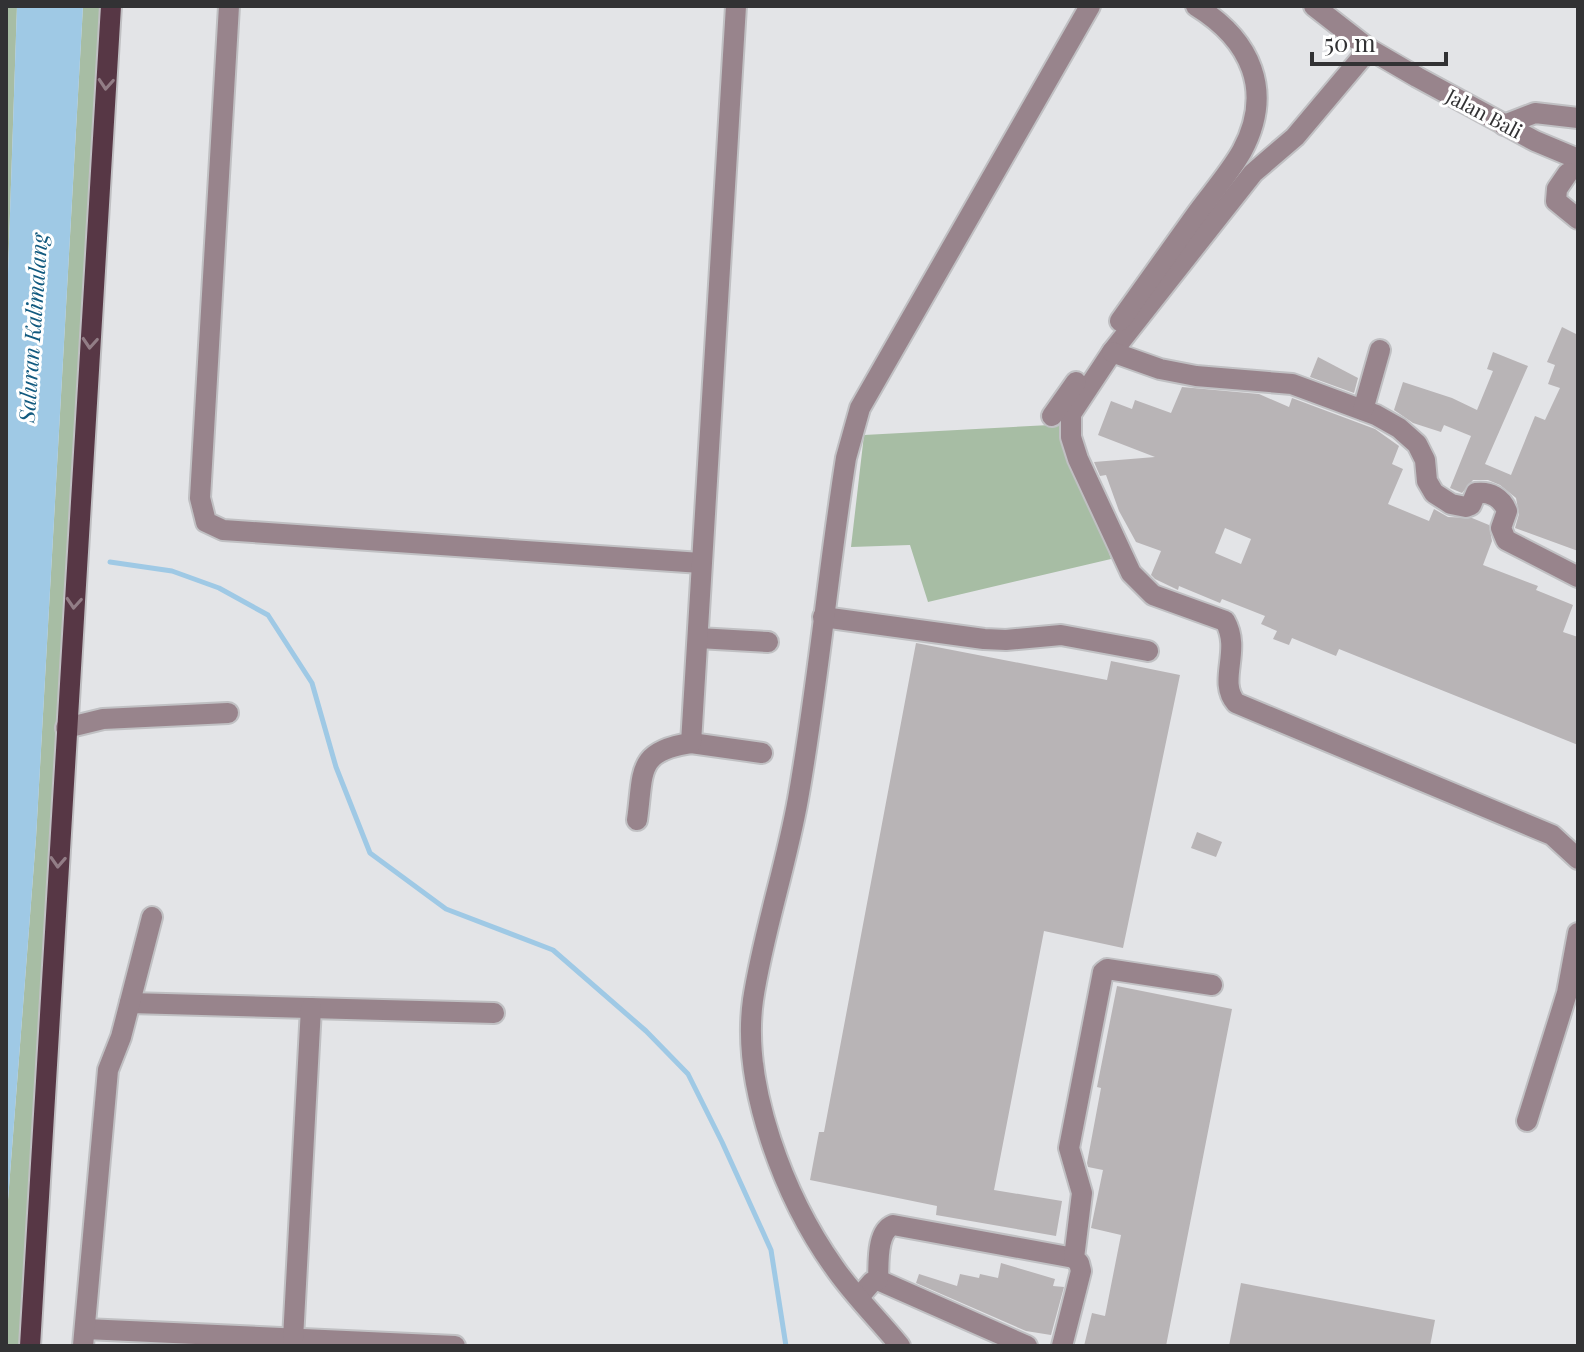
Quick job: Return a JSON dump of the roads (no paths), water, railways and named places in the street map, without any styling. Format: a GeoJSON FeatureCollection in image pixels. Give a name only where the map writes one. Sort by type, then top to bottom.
{"type":"FeatureCollection","features":[{"type":"Feature","properties":{"kind":"main road"},"geometry":{"type":"LineString","coordinates":[[30,1346],[111,6]]}},
{"type":"Feature","properties":{"kind":"street"},"geometry":{"type":"LineString","coordinates":[[229,6],[200,498],[206,522],[223,530],[701,563]]}},
{"type":"Feature","properties":{"kind":"street"},"geometry":{"type":"LineString","coordinates":[[691,743],[736,6]]}},
{"type":"Feature","properties":{"kind":"street"},"geometry":{"type":"LineString","coordinates":[[900,1346],[834,1267],[777,1159],[757,1094],[751,1048],[753,1001],[798,800],[846,458],[860,408],[1090,6]]}},
{"type":"Feature","properties":{"kind":"street"},"geometry":{"type":"LineString","coordinates":[[1052,416],[1241,152],[1255,118],[1256,79],[1241,47],[1221,22],[1196,6]]}},
{"type":"Feature","properties":{"kind":"street","name":"Jalan Bali"},"geometry":{"type":"LineString","coordinates":[[1314,6],[1369,49],[1535,141],[1575,171]]}},
{"type":"Feature","properties":{"kind":"street"},"geometry":{"type":"LineString","coordinates":[[1369,49],[1295,137],[1253,173],[1112,352],[1071,414],[1071,437],[1120,555],[1142,586],[1166,602],[1225,621],[1232,633],[1233,646],[1227,685],[1236,703],[1552,835],[1578,859]]}},
{"type":"Feature","properties":{"kind":"street"},"geometry":{"type":"LineString","coordinates":[[1504,125],[1535,113],[1578,118]]}},
{"type":"Feature","properties":{"kind":"street"},"geometry":{"type":"LineString","coordinates":[[1575,171],[1557,189],[1556,201],[1578,219]]}},
{"type":"Feature","properties":{"kind":"street"},"geometry":{"type":"LineString","coordinates":[[1363,410],[1380,350]]}},
{"type":"Feature","properties":{"kind":"street"},"geometry":{"type":"LineString","coordinates":[[1112,352],[1160,369],[1196,376],[1292,384],[1363,410],[1399,428],[1417,444],[1425,460],[1427,481],[1434,493],[1446,502],[1466,507],[1471,505],[1476,493],[1490,493],[1502,502],[1507,511],[1501,528],[1506,540],[1578,577]]}},
{"type":"Feature","properties":{"kind":"street"},"geometry":{"type":"LineString","coordinates":[[823,617],[984,639],[1061,635],[1148,651]]}},
{"type":"Feature","properties":{"kind":"street"},"geometry":{"type":"LineString","coordinates":[[698,638],[768,642]]}},
{"type":"Feature","properties":{"kind":"street"},"geometry":{"type":"LineString","coordinates":[[66,728],[103,719],[228,713]]}},
{"type":"Feature","properties":{"kind":"street"},"geometry":{"type":"LineString","coordinates":[[637,820],[644,770],[657,751],[691,743],[762,753]]}},
{"type":"Feature","properties":{"kind":"street"},"geometry":{"type":"LineString","coordinates":[[152,917],[121,1037],[108,1070],[84,1338],[293,1339],[455,1346]]}},
{"type":"Feature","properties":{"kind":"street"},"geometry":{"type":"LineString","coordinates":[[1527,1121],[1567,993],[1578,933]]}},
{"type":"Feature","properties":{"kind":"street"},"geometry":{"type":"LineString","coordinates":[[1074,1258],[1082,1193],[1069,1148],[1104,969],[1212,985]]}},
{"type":"Feature","properties":{"kind":"street"},"geometry":{"type":"LineString","coordinates":[[130,1003],[494,1013]]}},
{"type":"Feature","properties":{"kind":"street"},"geometry":{"type":"LineString","coordinates":[[293,1339],[311,1008]]}},
{"type":"Feature","properties":{"kind":"street"},"geometry":{"type":"LineString","coordinates":[[878,1280],[882,1236],[893,1225],[1074,1258],[1081,1271],[1062,1346]]}},
{"type":"Feature","properties":{"kind":"street"},"geometry":{"type":"LineString","coordinates":[[859,1297],[872,1282],[878,1280],[1027,1346]]}},
{"type":"Feature","properties":{"kind":"water","name":"Saluran Kalimalang"},"geometry":{"type":"Polygon","coordinates":[[[17,6],[83,6],[36,838],[6,1226],[6,333],[17,6]]]}},
{"type":"Feature","properties":{"kind":"waterway"},"geometry":{"type":"LineString","coordinates":[[110,562],[172,571],[219,588],[268,615],[312,683],[336,767],[370,853],[446,909],[553,950],[646,1031],[688,1074],[771,1250],[786,1346]]}}]}
